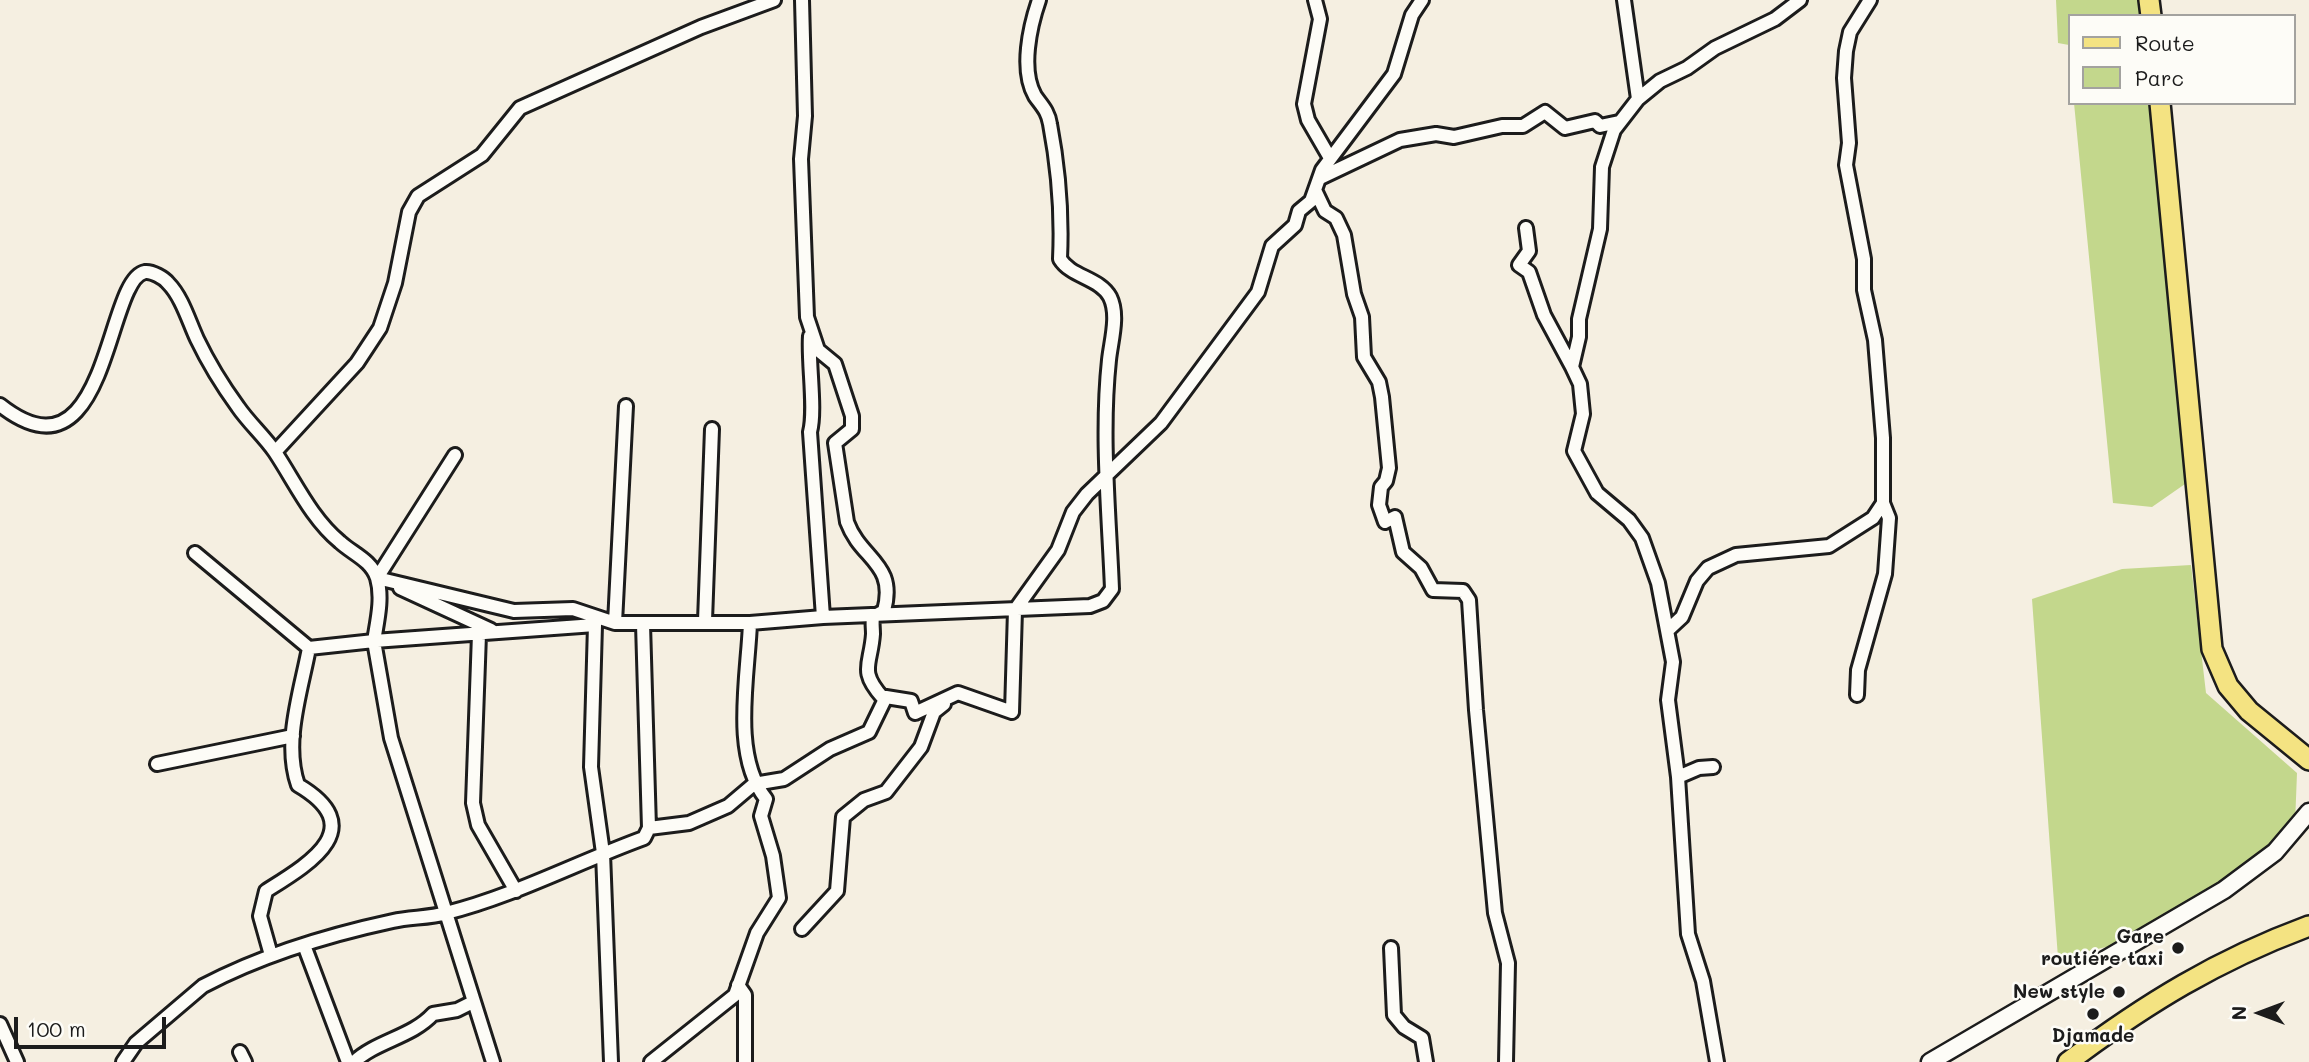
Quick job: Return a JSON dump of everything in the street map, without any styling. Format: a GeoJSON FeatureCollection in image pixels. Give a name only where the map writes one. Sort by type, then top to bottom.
{"type":"FeatureCollection","features":[{"type":"Feature","properties":{"kind":"main road"},"geometry":{"type":"LineString","coordinates":[[2160,105],[2212,649],[2228,685],[2249,711],[2309,760]]}},
{"type":"Feature","properties":{"kind":"main road"},"geometry":{"type":"LineString","coordinates":[[2068,1062],[2129,1016],[2186,981],[2249,948],[2309,926]]}},
{"type":"Feature","properties":{"kind":"street"},"geometry":{"type":"LineString","coordinates":[[275,452],[357,363],[380,328],[395,283],[409,212],[418,196],[482,155],[520,108],[701,27],[774,0]]}},
{"type":"Feature","properties":{"kind":"street"},"geometry":{"type":"LineString","coordinates":[[802,0],[805,116],[801,159],[807,317],[810,333],[808,383],[823,617]]}},
{"type":"Feature","properties":{"kind":"street"},"geometry":{"type":"LineString","coordinates":[[377,578],[514,611],[573,609],[615,623],[643,624],[705,621],[750,623],[823,617],[1015,610],[1090,606],[1103,601],[1112,589],[1107,476],[1107,380],[1114,316],[1110,297],[1103,288],[1070,270],[1060,259],[1054,145],[1044,105],[1035,95],[1028,62],[1028,47],[1039,0]]}},
{"type":"Feature","properties":{"kind":"street"},"geometry":{"type":"LineString","coordinates":[[1315,0],[1320,19],[1304,104],[1308,120],[1330,158]]}},
{"type":"Feature","properties":{"kind":"street"},"geometry":{"type":"LineString","coordinates":[[802,929],[837,891],[843,817],[864,800],[886,792],[921,747],[934,712],[958,693],[1012,712],[1015,610],[1058,550],[1073,512],[1161,423],[1258,292],[1272,246],[1295,225],[1299,211],[1311,201],[1330,158],[1394,74],[1412,15],[1422,0]]}},
{"type":"Feature","properties":{"kind":"street"},"geometry":{"type":"LineString","coordinates":[[1624,0],[1638,99]]}},
{"type":"Feature","properties":{"kind":"street"},"geometry":{"type":"LineString","coordinates":[[1572,367],[1579,337],[1579,319],[1600,229],[1602,167],[1608,143],[1619,122],[1638,99],[1660,81],[1687,68],[1715,48],[1727,45],[1775,19],[1800,0]]}},
{"type":"Feature","properties":{"kind":"street"},"geometry":{"type":"LineString","coordinates":[[1857,695],[1858,670],[1885,574],[1889,518],[1883,503],[1883,438],[1875,340],[1864,290],[1864,259],[1846,165],[1849,143],[1844,78],[1846,51],[1850,32],[1870,0]]}},
{"type":"Feature","properties":{"kind":"street"},"geometry":{"type":"LineString","coordinates":[[1317,184],[1400,140],[1436,134],[1454,136],[1491,127],[1523,126],[1545,112],[1565,128],[1595,121],[1600,126],[1619,122]]}},
{"type":"Feature","properties":{"kind":"street"},"geometry":{"type":"LineString","coordinates":[[1317,184],[1325,211],[1336,218],[1345,235],[1354,294],[1362,317],[1364,357],[1378,382],[1382,397],[1388,468],[1380,501],[1383,518],[1385,522],[1395,517],[1403,552],[1421,568],[1433,590],[1463,591],[1469,600],[1495,913],[1508,963],[1506,1062]]}},
{"type":"Feature","properties":{"kind":"street"},"geometry":{"type":"LineString","coordinates":[[1526,229],[1529,251],[1519,265],[1529,272],[1544,315],[1580,384],[1583,414],[1574,451],[1597,492],[1629,520],[1642,538],[1652,560],[1673,662],[1668,700],[1678,778],[1688,934],[1703,981],[1717,1062]]}},
{"type":"Feature","properties":{"kind":"street"},"geometry":{"type":"LineString","coordinates":[[0,405],[16,417],[39,425],[52,425],[70,415],[100,372],[128,287],[140,274],[152,272],[168,282],[214,373],[275,452],[293,485],[338,541],[369,563],[377,578],[379,604],[373,641],[391,738],[473,1002],[488,1060]]}},
{"type":"Feature","properties":{"kind":"street"},"geometry":{"type":"LineString","coordinates":[[810,333],[818,350],[835,363],[852,416],[852,429],[835,443],[837,464],[851,534],[885,573],[888,582],[884,611],[873,617]]}},
{"type":"Feature","properties":{"kind":"street"},"geometry":{"type":"LineString","coordinates":[[615,623],[626,406]]}},
{"type":"Feature","properties":{"kind":"street"},"geometry":{"type":"LineString","coordinates":[[705,621],[712,429]]}},
{"type":"Feature","properties":{"kind":"street"},"geometry":{"type":"LineString","coordinates":[[377,578],[455,455]]}},
{"type":"Feature","properties":{"kind":"street"},"geometry":{"type":"LineString","coordinates":[[1668,631],[1672,623],[1682,617],[1697,581],[1708,568],[1736,555],[1829,546],[1873,518],[1883,503]]}},
{"type":"Feature","properties":{"kind":"street"},"geometry":{"type":"LineString","coordinates":[[195,553],[309,648],[595,625],[591,767],[603,853],[611,1062]]}},
{"type":"Feature","properties":{"kind":"street"},"geometry":{"type":"LineString","coordinates":[[377,578],[480,628],[499,632]]}},
{"type":"Feature","properties":{"kind":"street"},"geometry":{"type":"LineString","coordinates":[[873,617],[873,633],[866,668],[876,691],[883,698],[911,701],[915,713],[952,698]]}},
{"type":"Feature","properties":{"kind":"street"},"geometry":{"type":"LineString","coordinates":[[651,1062],[728,1002],[738,985],[757,933],[779,898],[773,856],[761,816],[766,799],[754,783],[745,756],[750,623]]}},
{"type":"Feature","properties":{"kind":"street"},"geometry":{"type":"LineString","coordinates":[[122,1062],[136,1043],[203,986],[271,955],[395,921],[444,914],[516,891],[644,838],[649,828],[643,624]]}},
{"type":"Feature","properties":{"kind":"street"},"geometry":{"type":"LineString","coordinates":[[479,634],[473,803],[478,825],[516,891]]}},
{"type":"Feature","properties":{"kind":"street"},"geometry":{"type":"LineString","coordinates":[[271,955],[260,916],[266,891],[314,860],[326,846],[331,828],[327,808],[313,794],[298,785],[292,768],[293,736],[309,648]]}},
{"type":"Feature","properties":{"kind":"street"},"geometry":{"type":"LineString","coordinates":[[649,828],[690,823],[727,806],[754,783],[784,779],[830,749],[869,732],[886,697]]}},
{"type":"Feature","properties":{"kind":"street"},"geometry":{"type":"LineString","coordinates":[[157,765],[293,736]]}},
{"type":"Feature","properties":{"kind":"street"},"geometry":{"type":"LineString","coordinates":[[1678,778],[1699,768],[1713,767]]}},
{"type":"Feature","properties":{"kind":"street"},"geometry":{"type":"LineString","coordinates":[[1930,1062],[2224,890],[2275,852],[2309,812]]}},
{"type":"Feature","properties":{"kind":"street"},"geometry":{"type":"LineString","coordinates":[[304,945],[348,1062]]}},
{"type":"Feature","properties":{"kind":"street"},"geometry":{"type":"LineString","coordinates":[[1391,948],[1394,1015],[1404,1027],[1422,1038],[1426,1062]]}},
{"type":"Feature","properties":{"kind":"street"},"geometry":{"type":"LineString","coordinates":[[738,985],[745,995],[745,1062]]}},
{"type":"Feature","properties":{"kind":"street"},"geometry":{"type":"LineString","coordinates":[[354,1062],[365,1051],[424,1025],[433,1014],[457,1010],[473,1002]]}},
{"type":"Feature","properties":{"kind":"street"},"geometry":{"type":"LineString","coordinates":[[0,1024],[16,1061]]}},
{"type":"Feature","properties":{"kind":"green space"},"geometry":{"type":"Polygon","coordinates":[[[2056,0],[2143,0],[2145,14],[2068,14],[2068,45],[2058,43],[2056,0]]]}},
{"type":"Feature","properties":{"kind":"green space"},"geometry":{"type":"Polygon","coordinates":[[[2074,105],[2150,105],[2185,484],[2152,507],[2113,503],[2074,105]]]}},
{"type":"Feature","properties":{"kind":"green space"},"geometry":{"type":"Polygon","coordinates":[[[2191,565],[2206,693],[2297,773],[2295,824],[2255,868],[2115,945],[2058,958],[2032,599],[2122,569],[2191,565]]]}},
{"type":"Feature","properties":{"kind":"place","name":"Gare routiére taxi"},"geometry":{"type":"Point","coordinates":[2178,948]}},
{"type":"Feature","properties":{"kind":"place","name":"New style"},"geometry":{"type":"Point","coordinates":[2119,992]}},
{"type":"Feature","properties":{"kind":"place","name":"Djamade"},"geometry":{"type":"Point","coordinates":[2093,1014]}}]}
